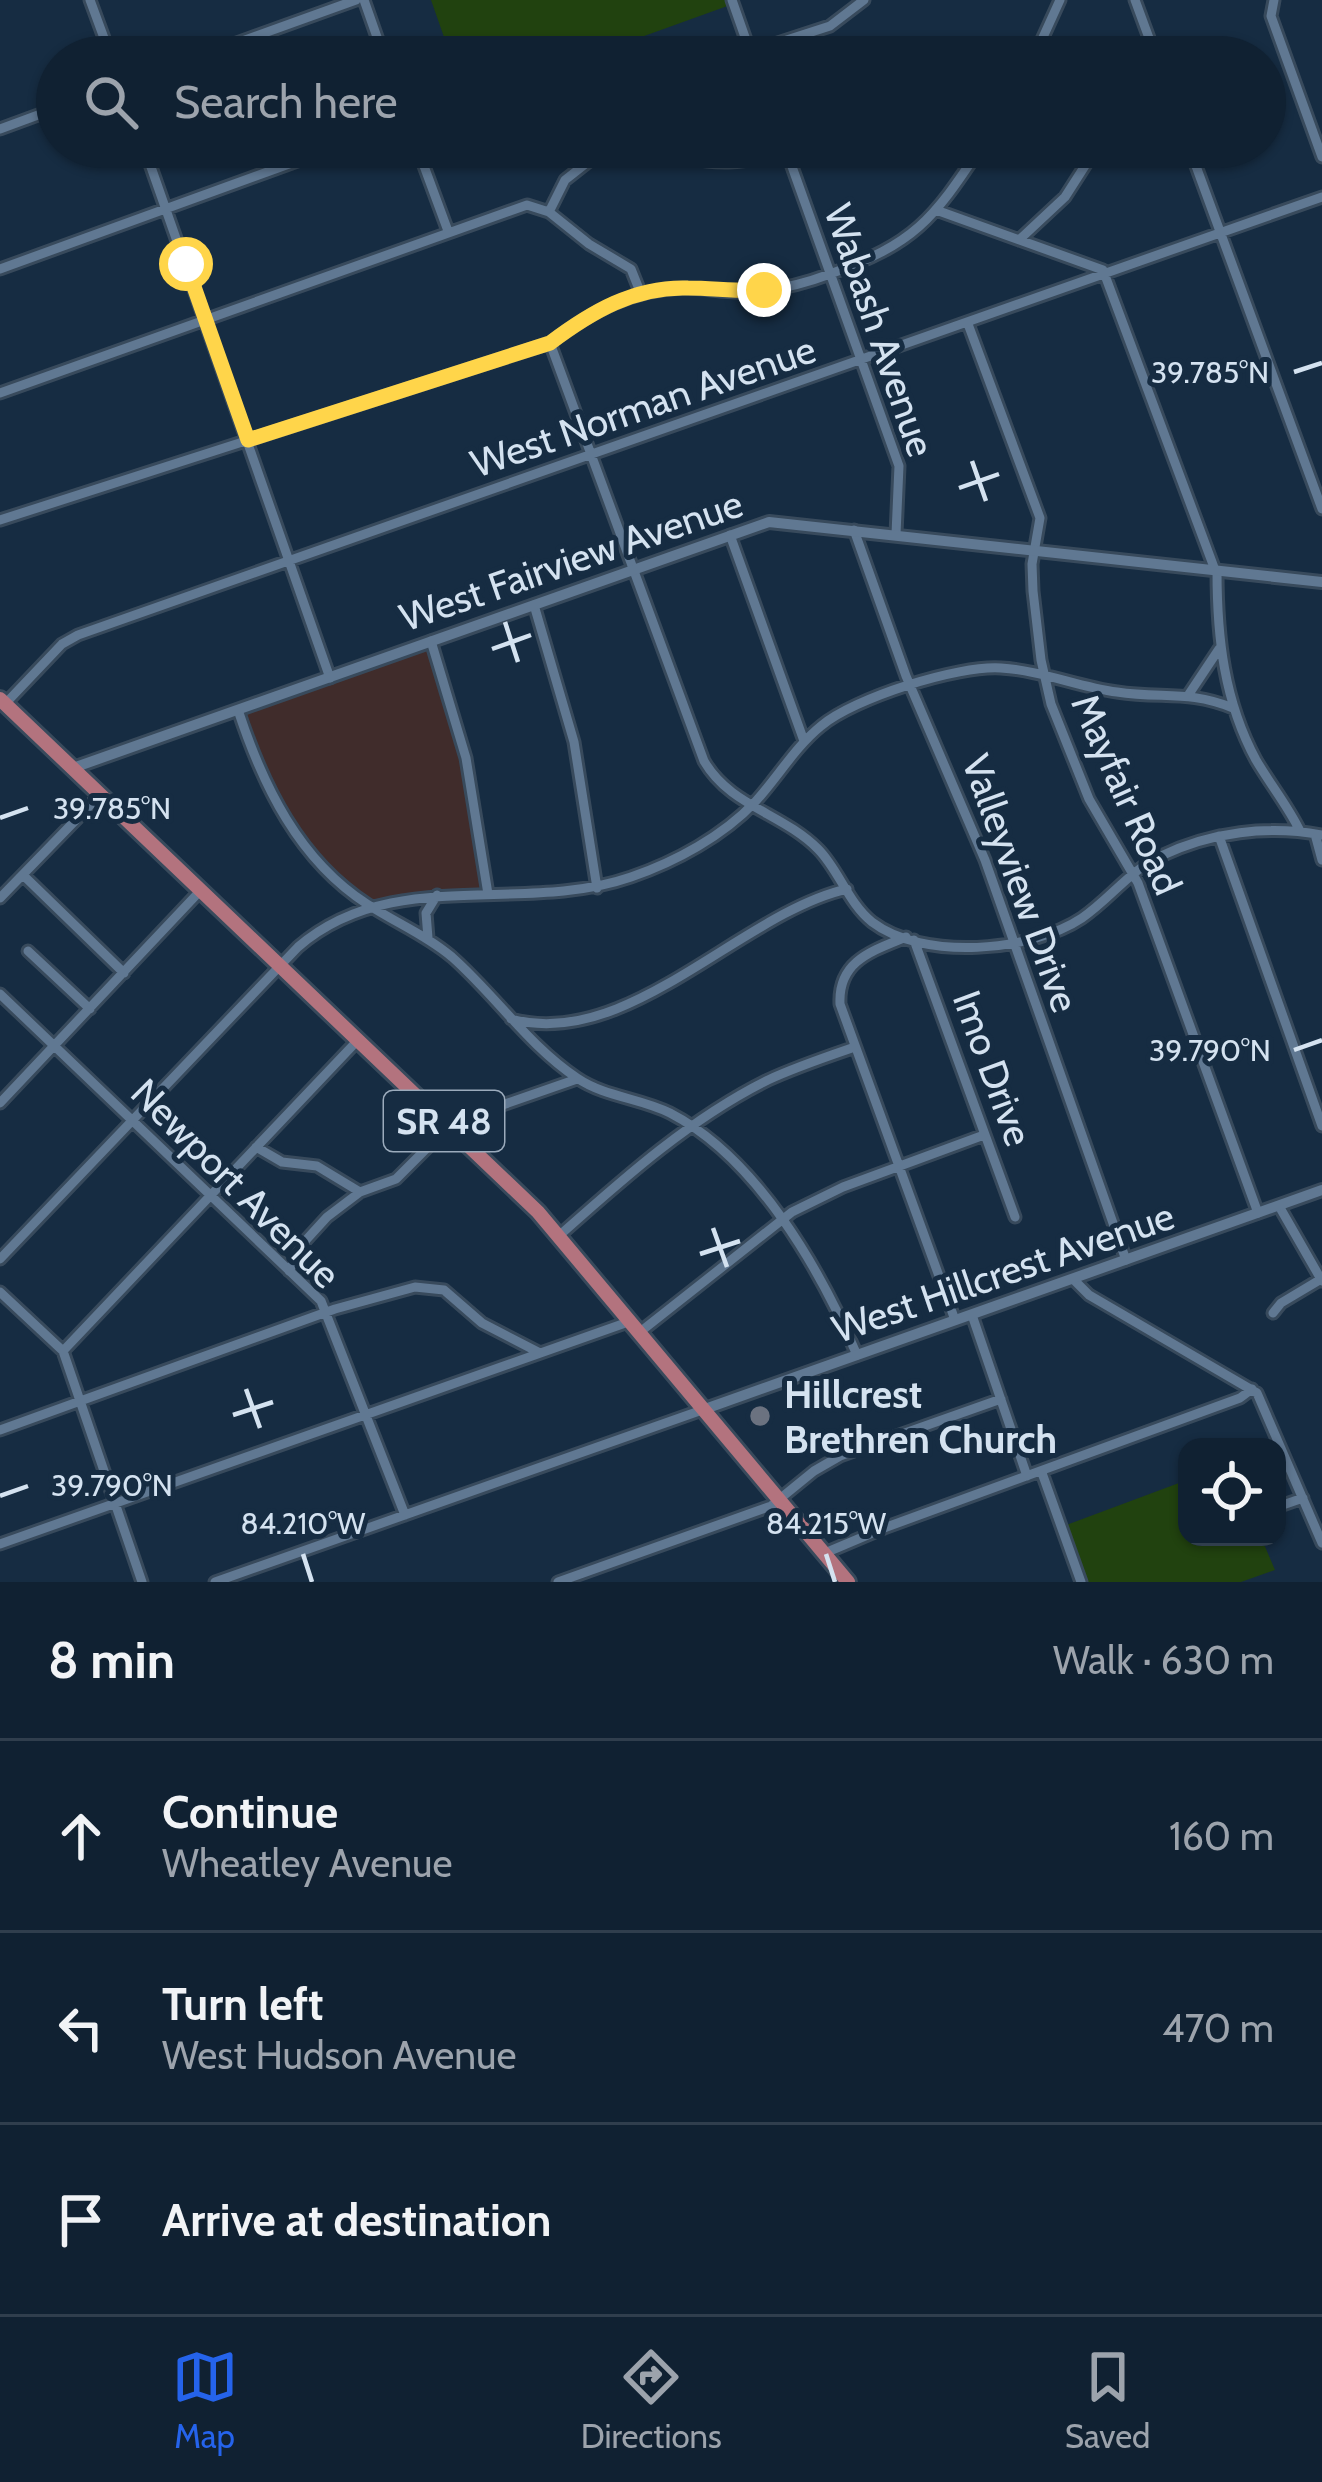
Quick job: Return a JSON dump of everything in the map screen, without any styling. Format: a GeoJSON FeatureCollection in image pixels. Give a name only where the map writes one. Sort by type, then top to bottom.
{"type":"FeatureCollection","features":[{"type":"Feature","properties":{"kind":"main road","name":"SR 48"},"geometry":{"type":"LineString","coordinates":[[3,701],[560,1235],[848,1582]]}},
{"type":"Feature","properties":{"kind":"street"},"geometry":{"type":"LineString","coordinates":[[90,0],[103,36]]}},
{"type":"Feature","properties":{"kind":"street"},"geometry":{"type":"LineString","coordinates":[[258,36],[360,0],[375,36]]}},
{"type":"Feature","properties":{"kind":"street"},"geometry":{"type":"LineString","coordinates":[[732,0],[744,36]]}},
{"type":"Feature","properties":{"kind":"street"},"geometry":{"type":"LineString","coordinates":[[799,36],[830,26],[865,0]]}},
{"type":"Feature","properties":{"kind":"street"},"geometry":{"type":"LineString","coordinates":[[1044,36],[1060,0]]}},
{"type":"Feature","properties":{"kind":"street"},"geometry":{"type":"LineString","coordinates":[[1135,0],[1148,36]]}},
{"type":"Feature","properties":{"kind":"street"},"geometry":{"type":"LineString","coordinates":[[1274,0],[1271,16],[1278,36]]}},
{"type":"Feature","properties":{"kind":"street"},"geometry":{"type":"LineString","coordinates":[[1286,57],[1322,157]]}},
{"type":"Feature","properties":{"kind":"street"},"geometry":{"type":"LineString","coordinates":[[0,129],[36,116]]}},
{"type":"Feature","properties":{"kind":"street"},"geometry":{"type":"LineString","coordinates":[[152,168],[330,677]]}},
{"type":"Feature","properties":{"kind":"street"},"geometry":{"type":"LineString","coordinates":[[0,268],[277,168]]}},
{"type":"Feature","properties":{"kind":"street"},"geometry":{"type":"LineString","coordinates":[[425,168],[448,231]]}},
{"type":"Feature","properties":{"kind":"street"},"geometry":{"type":"LineString","coordinates":[[549,212],[558,189],[582,168]]}},
{"type":"Feature","properties":{"kind":"street","name":"Wabash Avenue"},"geometry":{"type":"LineString","coordinates":[[793,168],[899,466],[896,534]]}},
{"type":"Feature","properties":{"kind":"street"},"geometry":{"type":"LineString","coordinates":[[0,520],[550,343],[601,308],[641,294],[688,288],[764,290],[831,274],[890,250],[936,210],[967,168]]}},
{"type":"Feature","properties":{"kind":"street"},"geometry":{"type":"LineString","coordinates":[[1019,240],[1065,197],[1084,168]]}},
{"type":"Feature","properties":{"kind":"street"},"geometry":{"type":"LineString","coordinates":[[1196,168],[1322,509]]}},
{"type":"Feature","properties":{"kind":"street","name":"West Norman Avenue"},"geometry":{"type":"LineString","coordinates":[[3,701],[71,638],[1322,197]]}},
{"type":"Feature","properties":{"kind":"street"},"geometry":{"type":"LineString","coordinates":[[0,393],[527,205],[549,212],[589,244],[631,268],[641,294]]}},
{"type":"Feature","properties":{"kind":"street"},"geometry":{"type":"LineString","coordinates":[[936,210],[1098,266],[1106,275],[1216,570],[1219,649],[1233,708],[1253,755],[1300,831]]}},
{"type":"Feature","properties":{"kind":"street","name":"Mayfair Road"},"geometry":{"type":"LineString","coordinates":[[968,324],[1039,514],[1035,615],[1045,676],[1070,759],[1133,872],[1258,1213]]}},
{"type":"Feature","properties":{"kind":"street"},"geometry":{"type":"LineString","coordinates":[[550,343],[704,760],[720,784],[806,838],[868,918],[910,939],[952,947],[1014,944],[1079,920],[1133,872],[1163,855],[1219,836],[1318,834],[1322,860]]}},
{"type":"Feature","properties":{"kind":"street","name":"West Fairview Avenue"},"geometry":{"type":"LineString","coordinates":[[73,769],[776,522],[1322,582]]}},
{"type":"Feature","properties":{"kind":"street","name":"Valleyview Drive"},"geometry":{"type":"LineString","coordinates":[[854,530],[910,686],[964,806],[1126,1260]]}},
{"type":"Feature","properties":{"kind":"street"},"geometry":{"type":"LineString","coordinates":[[730,535],[804,741]]}},
{"type":"Feature","properties":{"kind":"street"},"geometry":{"type":"LineString","coordinates":[[534,605],[574,742],[597,888]]}},
{"type":"Feature","properties":{"kind":"street"},"geometry":{"type":"LineString","coordinates":[[431,641],[466,758],[488,894]]}},
{"type":"Feature","properties":{"kind":"street"},"geometry":{"type":"LineString","coordinates":[[1189,694],[1219,649]]}},
{"type":"Feature","properties":{"kind":"street"},"geometry":{"type":"LineString","coordinates":[[0,1258],[280,965],[324,928],[374,908],[437,895],[550,894],[597,888],[648,871],[685,854],[752,806],[804,741],[851,706],[975,668],[1010,668],[1122,693],[1189,694],[1233,708]]}},
{"type":"Feature","properties":{"kind":"street"},"geometry":{"type":"LineString","coordinates":[[238,710],[269,788],[299,839],[340,882],[374,908],[428,938],[578,1079],[605,1093],[659,1108],[692,1126],[738,1168],[782,1219],[830,1298],[857,1355]]}},
{"type":"Feature","properties":{"kind":"street"},"geometry":{"type":"LineString","coordinates":[[0,898],[100,795]]}},
{"type":"Feature","properties":{"kind":"street"},"geometry":{"type":"LineString","coordinates":[[1219,836],[1322,1126]]}},
{"type":"Feature","properties":{"kind":"street"},"geometry":{"type":"LineString","coordinates":[[22,875],[124,973]]}},
{"type":"Feature","properties":{"kind":"street"},"geometry":{"type":"LineString","coordinates":[[512,1019],[550,1026],[658,989],[788,912],[847,889]]}},
{"type":"Feature","properties":{"kind":"street"},"geometry":{"type":"LineString","coordinates":[[0,1103],[201,890]]}},
{"type":"Feature","properties":{"kind":"street"},"geometry":{"type":"LineString","coordinates":[[428,938],[426,913],[437,895]]}},
{"type":"Feature","properties":{"kind":"street"},"geometry":{"type":"LineString","coordinates":[[910,939],[860,957],[843,976],[840,1004],[956,1320]]}},
{"type":"Feature","properties":{"kind":"street","name":"Imo Drive"},"geometry":{"type":"LineString","coordinates":[[910,939],[1015,1217]]}},
{"type":"Feature","properties":{"kind":"street"},"geometry":{"type":"LineString","coordinates":[[28,951],[90,1009]]}},
{"type":"Feature","properties":{"kind":"street","name":"Newport Avenue"},"geometry":{"type":"LineString","coordinates":[[0,994],[321,1301],[404,1515]]}},
{"type":"Feature","properties":{"kind":"street"},"geometry":{"type":"LineString","coordinates":[[548,1054],[545,1036],[550,1026]]}},
{"type":"Feature","properties":{"kind":"street"},"geometry":{"type":"LineString","coordinates":[[62,1351],[358,1040]]}},
{"type":"Feature","properties":{"kind":"street"},"geometry":{"type":"LineString","coordinates":[[560,1235],[692,1126],[767,1081],[855,1047]]}},
{"type":"Feature","properties":{"kind":"street"},"geometry":{"type":"LineString","coordinates":[[289,1271],[315,1228],[359,1192],[396,1179],[448,1125],[578,1079]]}},
{"type":"Feature","properties":{"kind":"street"},"geometry":{"type":"LineString","coordinates":[[0,1544],[540,1353],[636,1326],[782,1219],[843,1187],[985,1135]]}},
{"type":"Feature","properties":{"kind":"street"},"geometry":{"type":"LineString","coordinates":[[256,1147],[282,1162],[317,1166],[359,1192]]}},
{"type":"Feature","properties":{"kind":"street","name":"West Hillcrest Avenue"},"geometry":{"type":"LineString","coordinates":[[704,1409],[1322,1190]]}},
{"type":"Feature","properties":{"kind":"street"},"geometry":{"type":"LineString","coordinates":[[1273,1313],[1281,1303],[1321,1280],[1279,1206]]}},
{"type":"Feature","properties":{"kind":"street"},"geometry":{"type":"LineString","coordinates":[[1073,1279],[1089,1295],[1252,1389],[1322,1543]]}},
{"type":"Feature","properties":{"kind":"street"},"geometry":{"type":"LineString","coordinates":[[0,1430],[326,1313],[407,1289],[429,1286],[451,1294],[482,1323],[540,1353]]}},
{"type":"Feature","properties":{"kind":"street"},"geometry":{"type":"LineString","coordinates":[[0,1292],[62,1351],[142,1582]]}},
{"type":"Feature","properties":{"kind":"street"},"geometry":{"type":"LineString","coordinates":[[971,1315],[1027,1476]]}},
{"type":"Feature","properties":{"kind":"street"},"geometry":{"type":"LineString","coordinates":[[826,1553],[1240,1398],[1252,1389]]}},
{"type":"Feature","properties":{"kind":"street"},"geometry":{"type":"LineString","coordinates":[[558,1582],[779,1500],[840,1456],[1000,1399]]}},
{"type":"Feature","properties":{"kind":"street"},"geometry":{"type":"LineString","coordinates":[[215,1582],[704,1409]]}},
{"type":"Feature","properties":{"kind":"street"},"geometry":{"type":"LineString","coordinates":[[1042,1473],[1077,1581]]}},
{"type":"Feature","properties":{"kind":"street"},"geometry":{"type":"LineString","coordinates":[[1286,1505],[1303,1498]]}},
{"type":"Feature","properties":{"kind":"shaded area"},"geometry":{"type":"Polygon","coordinates":[[[431,641],[455,715],[488,894],[374,908],[339,882],[289,825],[238,710],[431,641]]]}},
{"type":"Feature","properties":{"kind":"green space"},"geometry":{"type":"Polygon","coordinates":[[[431,0],[732,0],[733,4],[644,36],[444,36],[431,0]]]}},
{"type":"Feature","properties":{"kind":"green space"},"geometry":{"type":"Polygon","coordinates":[[[1178,1483],[1178,1546],[1265,1546],[1275,1570],[1241,1582],[1081,1582],[1061,1527],[1178,1483]]]}},
{"type":"Feature","properties":{"kind":"place","name":"Hillcrest Brethren Church"},"geometry":{"type":"Point","coordinates":[760,1416]}},
{"type":"Feature","properties":{"kind":"route"},"geometry":{"type":"LineString","coordinates":[[186,264],[248,440],[550,343],[584,317],[641,294],[688,288],[764,290]]}}]}
